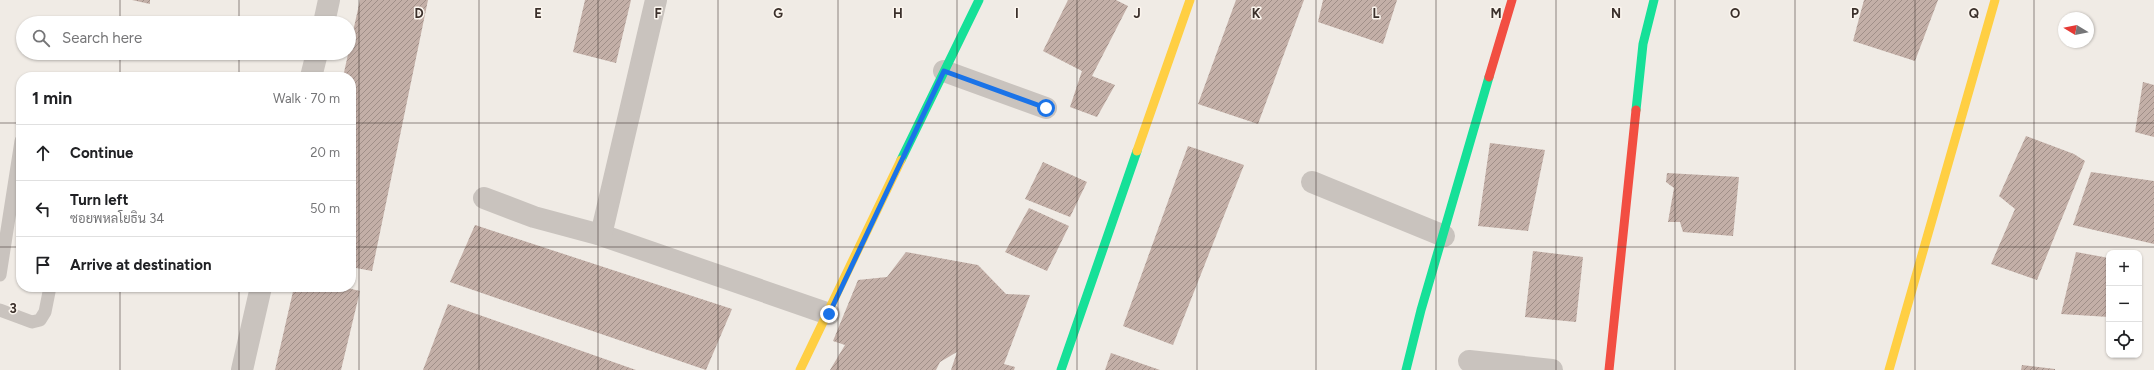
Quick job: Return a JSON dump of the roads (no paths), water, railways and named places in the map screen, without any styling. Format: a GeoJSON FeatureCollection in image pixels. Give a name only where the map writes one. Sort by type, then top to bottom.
{"type":"FeatureCollection","features":[{"type":"Feature","properties":{"kind":"street"},"geometry":{"type":"LineString","coordinates":[[326,16],[330,0]]}},
{"type":"Feature","properties":{"kind":"street"},"geometry":{"type":"LineString","coordinates":[[601,235],[656,0]]}},
{"type":"Feature","properties":{"kind":"street"},"geometry":{"type":"LineString","coordinates":[[800,370],[829,314],[978,0]]}},
{"type":"Feature","properties":{"kind":"street"},"geometry":{"type":"LineString","coordinates":[[1061,370],[1190,0]]}},
{"type":"Feature","properties":{"kind":"street"},"geometry":{"type":"LineString","coordinates":[[1406,370],[1421,310],[1444,236],[1512,0]]}},
{"type":"Feature","properties":{"kind":"street"},"geometry":{"type":"LineString","coordinates":[[1609,370],[1643,44],[1654,0]]}},
{"type":"Feature","properties":{"kind":"street"},"geometry":{"type":"LineString","coordinates":[[1889,370],[1995,0]]}},
{"type":"Feature","properties":{"kind":"street"},"geometry":{"type":"LineString","coordinates":[[312,72],[315,60]]}},
{"type":"Feature","properties":{"kind":"street"},"geometry":{"type":"LineString","coordinates":[[944,71],[1046,108]]}},
{"type":"Feature","properties":{"kind":"street"},"geometry":{"type":"LineString","coordinates":[[1312,182],[1444,236]]}},
{"type":"Feature","properties":{"kind":"street"},"geometry":{"type":"LineString","coordinates":[[484,198],[534,217],[601,235],[829,314]]}},
{"type":"Feature","properties":{"kind":"street"},"geometry":{"type":"LineString","coordinates":[[242,370],[260,292]]}},
{"type":"Feature","properties":{"kind":"street"},"geometry":{"type":"LineString","coordinates":[[1469,361],[1552,370]]}},
{"type":"Feature","properties":{"kind":"lane"},"geometry":{"type":"LineString","coordinates":[[0,275],[16,173]]}},
{"type":"Feature","properties":{"kind":"lane"},"geometry":{"type":"LineString","coordinates":[[0,310],[32,322],[40,320],[45,312],[49,292]]}}]}
